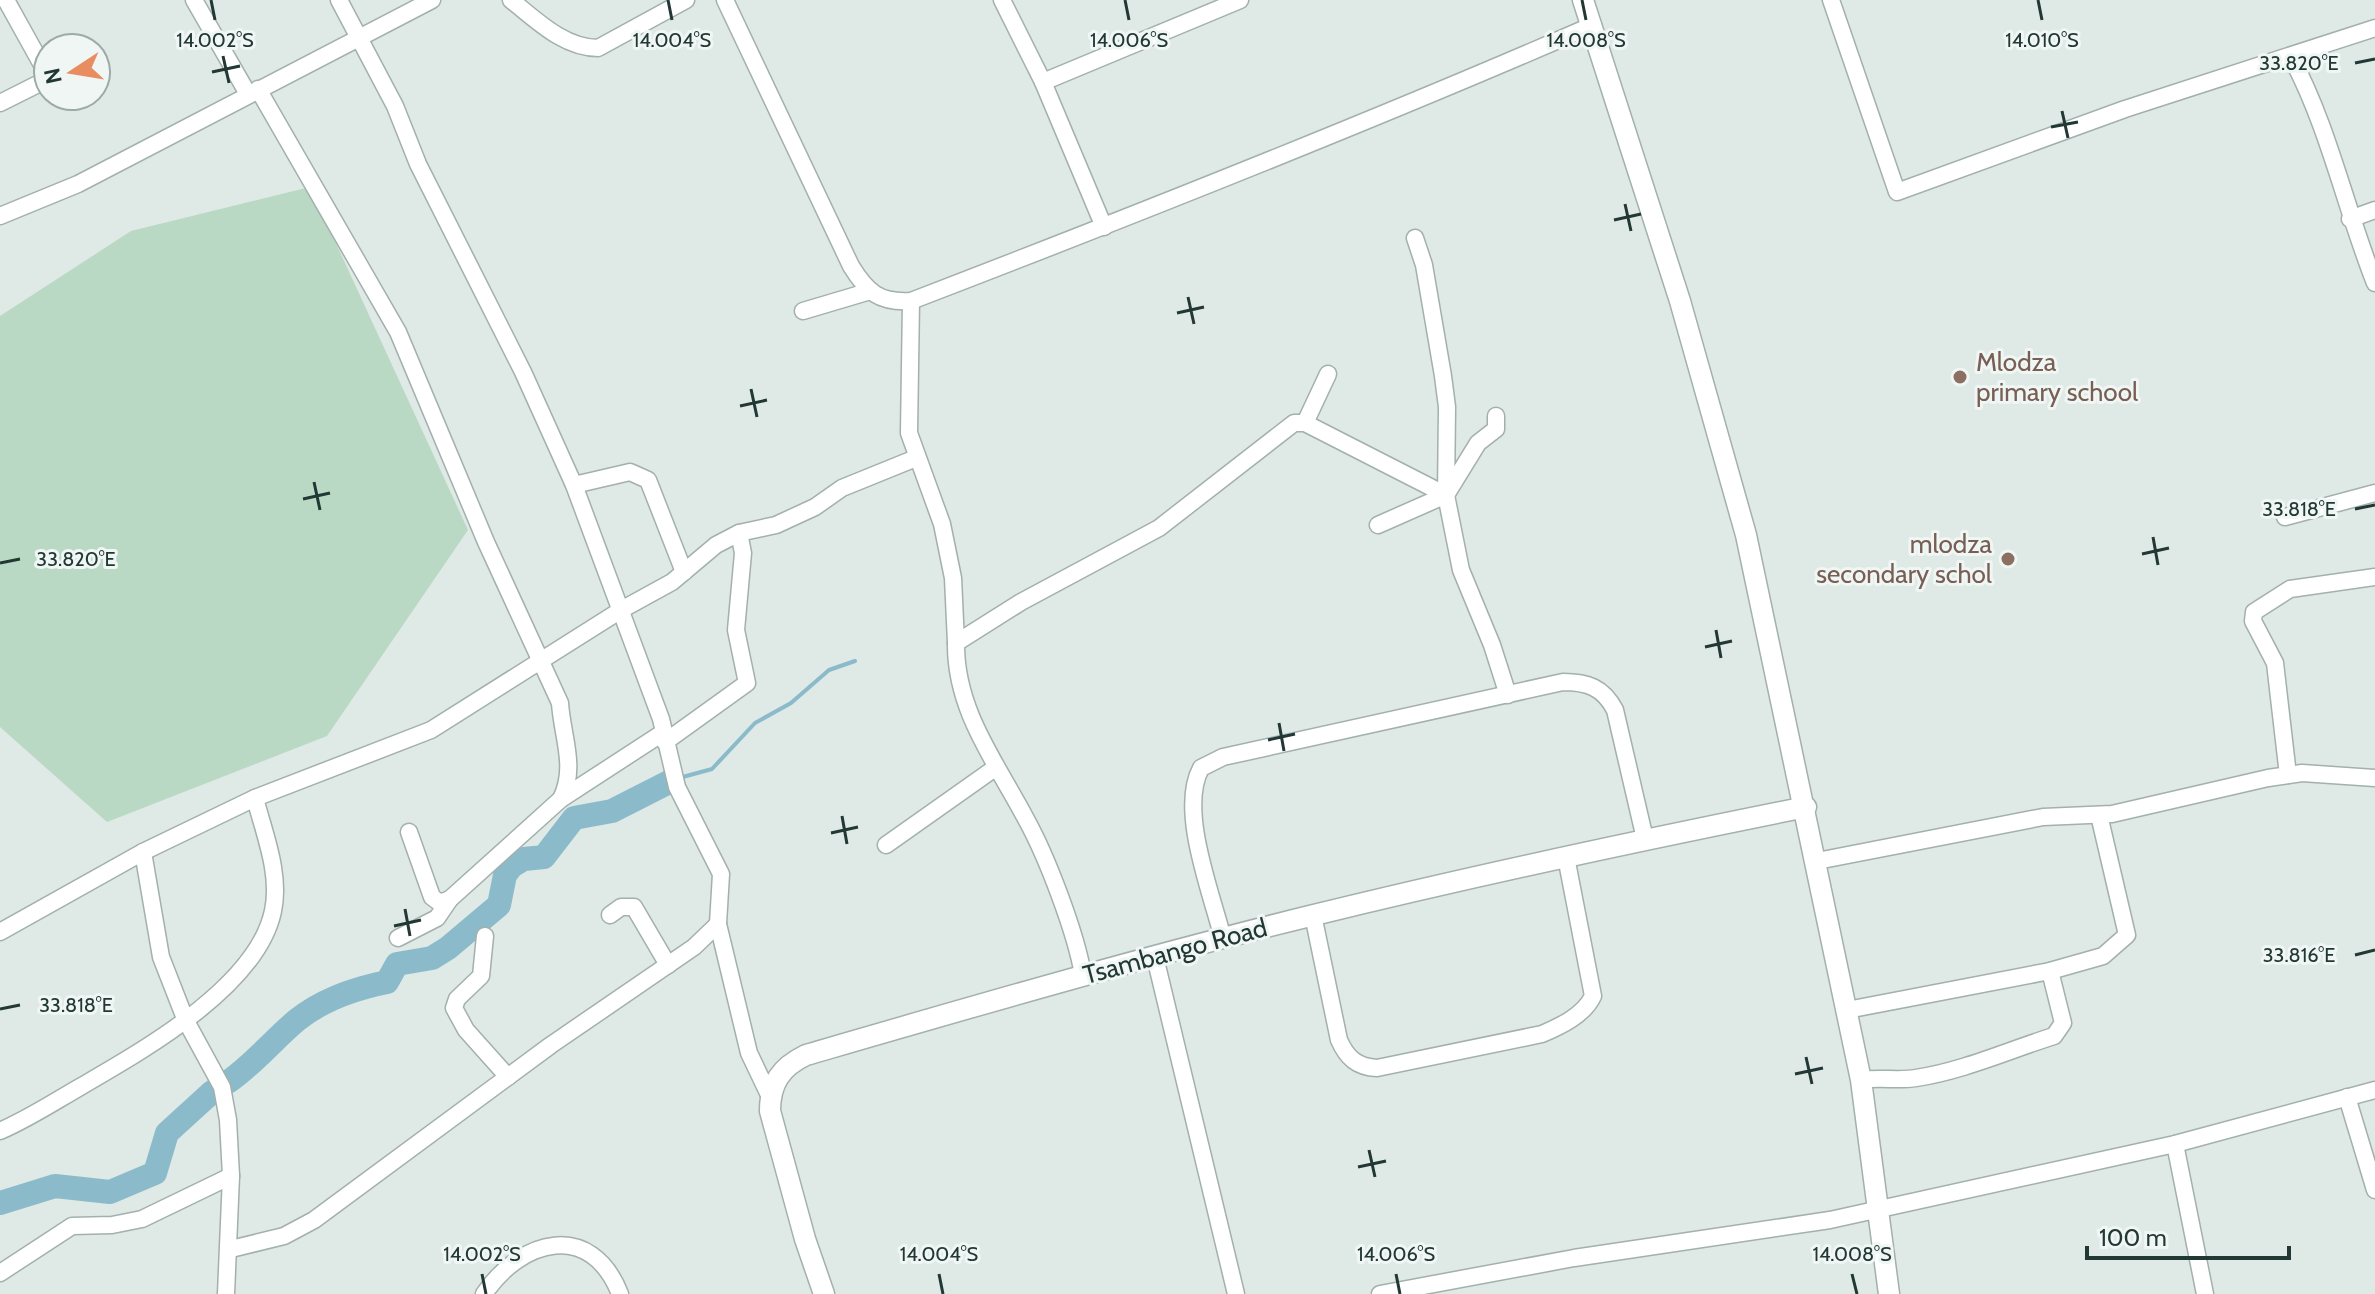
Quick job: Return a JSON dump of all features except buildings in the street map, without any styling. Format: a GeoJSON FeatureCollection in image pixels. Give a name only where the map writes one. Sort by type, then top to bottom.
{"type":"FeatureCollection","features":[{"type":"Feature","properties":{"kind":"street"},"geometry":{"type":"LineString","coordinates":[[0,103],[42,82],[46,72],[6,0]]}},
{"type":"Feature","properties":{"kind":"street"},"geometry":{"type":"LineString","coordinates":[[194,0],[398,332],[486,542],[560,703],[560,719],[570,762],[570,776],[561,799]]}},
{"type":"Feature","properties":{"kind":"street"},"geometry":{"type":"LineString","coordinates":[[339,0],[395,106],[418,164],[523,372],[574,485],[621,610],[664,737],[677,787],[721,874],[718,924],[749,1053],[770,1097],[780,1156],[824,1294]]}},
{"type":"Feature","properties":{"kind":"street"},"geometry":{"type":"LineString","coordinates":[[0,216],[78,184],[432,0]]}},
{"type":"Feature","properties":{"kind":"street"},"geometry":{"type":"LineString","coordinates":[[511,0],[552,32],[587,48],[598,48],[686,0]]}},
{"type":"Feature","properties":{"kind":"street"},"geometry":{"type":"LineString","coordinates":[[725,0],[851,266],[867,292]]}},
{"type":"Feature","properties":{"kind":"street"},"geometry":{"type":"LineString","coordinates":[[1002,0],[1043,82],[1104,227]]}},
{"type":"Feature","properties":{"kind":"street"},"geometry":{"type":"LineString","coordinates":[[1043,82],[1240,0]]}},
{"type":"Feature","properties":{"kind":"street"},"geometry":{"type":"LineString","coordinates":[[1583,0],[1724,449],[1806,807],[1861,1080],[1889,1294]]}},
{"type":"Feature","properties":{"kind":"street"},"geometry":{"type":"LineString","coordinates":[[1831,0],[1897,192],[2125,109],[2375,28]]}},
{"type":"Feature","properties":{"kind":"street"},"geometry":{"type":"LineString","coordinates":[[803,311],[867,292],[896,302],[911,301],[1348,130],[1593,25]]}},
{"type":"Feature","properties":{"kind":"street"},"geometry":{"type":"LineString","coordinates":[[2291,57],[2314,105],[2350,219],[2375,283]]}},
{"type":"Feature","properties":{"kind":"street"},"geometry":{"type":"LineString","coordinates":[[2350,219],[2375,210]]}},
{"type":"Feature","properties":{"kind":"street"},"geometry":{"type":"LineString","coordinates":[[1415,238],[1424,265],[1445,391],[1446,495],[1467,591],[1492,645],[1508,695]]}},
{"type":"Feature","properties":{"kind":"street"},"geometry":{"type":"LineString","coordinates":[[911,301],[909,433],[942,524],[953,578],[959,682],[995,768],[1035,837],[1075,939],[1083,975]]}},
{"type":"Feature","properties":{"kind":"street"},"geometry":{"type":"LineString","coordinates":[[1305,423],[1328,374]]}},
{"type":"Feature","properties":{"kind":"street"},"geometry":{"type":"LineString","coordinates":[[1378,525],[1446,495],[1478,443],[1496,429],[1496,416]]}},
{"type":"Feature","properties":{"kind":"street"},"geometry":{"type":"LineString","coordinates":[[956,643],[1021,602],[1159,528],[1286,429],[1305,423],[1446,495]]}},
{"type":"Feature","properties":{"kind":"street"},"geometry":{"type":"LineString","coordinates":[[0,932],[143,852],[255,798],[431,730],[684,572],[716,545],[739,533],[776,525],[815,507],[842,488],[916,458]]}},
{"type":"Feature","properties":{"kind":"street"},"geometry":{"type":"LineString","coordinates":[[574,485],[630,472],[648,480],[684,572]]}},
{"type":"Feature","properties":{"kind":"street"},"geometry":{"type":"LineString","coordinates":[[2285,517],[2375,493]]}},
{"type":"Feature","properties":{"kind":"street"},"geometry":{"type":"LineString","coordinates":[[398,938],[437,918],[450,899],[561,799],[747,683],[736,630],[743,553],[739,533]]}},
{"type":"Feature","properties":{"kind":"street"},"geometry":{"type":"LineString","coordinates":[[2288,775],[2275,663],[2253,621],[2254,612],[2290,589],[2375,577]]}},
{"type":"Feature","properties":{"kind":"street"},"geometry":{"type":"LineString","coordinates":[[1223,939],[1193,815],[1192,792],[1201,768],[1223,757],[1563,682],[1581,682],[1608,696],[1615,710],[1645,839]]}},
{"type":"Feature","properties":{"kind":"street"},"geometry":{"type":"LineString","coordinates":[[886,845],[995,768]]}},
{"type":"Feature","properties":{"kind":"street"},"geometry":{"type":"LineString","coordinates":[[1817,861],[2043,817],[2099,815],[2288,775],[2375,778]]}},
{"type":"Feature","properties":{"kind":"street"},"geometry":{"type":"LineString","coordinates":[[0,1131],[137,1053],[186,1021],[215,998],[263,939],[274,909],[274,880],[255,798]]}},
{"type":"Feature","properties":{"kind":"street","name":"Tsambango Road"},"geometry":{"type":"LineString","coordinates":[[770,1097],[778,1074],[806,1055],[1083,975],[1313,915],[1645,839],[1806,807]]}},
{"type":"Feature","properties":{"kind":"street"},"geometry":{"type":"LineString","coordinates":[[1847,1010],[2050,971],[2103,956],[2127,935],[2099,815]]}},
{"type":"Feature","properties":{"kind":"street"},"geometry":{"type":"LineString","coordinates":[[409,832],[432,897],[440,903],[450,899]]}},
{"type":"Feature","properties":{"kind":"street"},"geometry":{"type":"LineString","coordinates":[[143,852],[161,957],[186,1021],[222,1087],[228,1120],[231,1176],[231,1249],[226,1294]]}},
{"type":"Feature","properties":{"kind":"street"},"geometry":{"type":"LineString","coordinates":[[1313,915],[1339,1040],[1352,1061],[1363,1067],[1377,1068],[1542,1034],[1560,1027],[1588,1006],[1593,996],[1566,857]]}},
{"type":"Feature","properties":{"kind":"street"},"geometry":{"type":"LineString","coordinates":[[610,915],[621,907],[634,907],[668,965]]}},
{"type":"Feature","properties":{"kind":"street"},"geometry":{"type":"LineString","coordinates":[[231,1249],[284,1236],[314,1220],[508,1077],[668,965],[718,924]]}},
{"type":"Feature","properties":{"kind":"street"},"geometry":{"type":"LineString","coordinates":[[485,936],[481,976],[457,999],[454,1008],[466,1030],[508,1077]]}},
{"type":"Feature","properties":{"kind":"street"},"geometry":{"type":"LineString","coordinates":[[1155,957],[1236,1294]]}},
{"type":"Feature","properties":{"kind":"street"},"geometry":{"type":"LineString","coordinates":[[1861,1080],[1891,1077],[1904,1080],[1939,1074],[2054,1036],[2063,1023],[2050,971]]}},
{"type":"Feature","properties":{"kind":"street"},"geometry":{"type":"LineString","coordinates":[[1380,1294],[1574,1258],[1830,1220],[2175,1144],[2375,1090]]}},
{"type":"Feature","properties":{"kind":"street"},"geometry":{"type":"LineString","coordinates":[[2347,1097],[2375,1190]]}},
{"type":"Feature","properties":{"kind":"street"},"geometry":{"type":"LineString","coordinates":[[2175,1144],[2205,1294]]}},
{"type":"Feature","properties":{"kind":"street"},"geometry":{"type":"LineString","coordinates":[[0,1273],[72,1226],[112,1225],[142,1219],[231,1176]]}},
{"type":"Feature","properties":{"kind":"street"},"geometry":{"type":"LineString","coordinates":[[484,1294],[512,1262],[552,1245],[569,1246],[596,1257],[607,1268],[620,1294]]}},
{"type":"Feature","properties":{"kind":"green space"},"geometry":{"type":"Polygon","coordinates":[[[310,187],[468,530],[327,736],[107,822],[0,727],[0,316],[131,231],[310,187]]]}},
{"type":"Feature","properties":{"kind":"waterway"},"geometry":{"type":"LineString","coordinates":[[679,778],[712,769],[755,723],[791,703],[829,670],[855,661]]}},
{"type":"Feature","properties":{"kind":"waterway"},"geometry":{"type":"LineString","coordinates":[[228,1082],[317,1006],[387,982],[397,964],[432,958],[448,948],[499,905],[505,875],[512,866],[524,859],[544,857],[574,818],[612,811],[671,781]]}},
{"type":"Feature","properties":{"kind":"waterway"},"geometry":{"type":"LineString","coordinates":[[0,1203],[55,1186],[110,1192],[155,1173],[167,1133],[212,1092]]}},
{"type":"Feature","properties":{"kind":"place","name":"Mlodza primary school"},"geometry":{"type":"Point","coordinates":[1960,377]}},
{"type":"Feature","properties":{"kind":"place","name":"mlodza secondary schol"},"geometry":{"type":"Point","coordinates":[2008,559]}}]}
